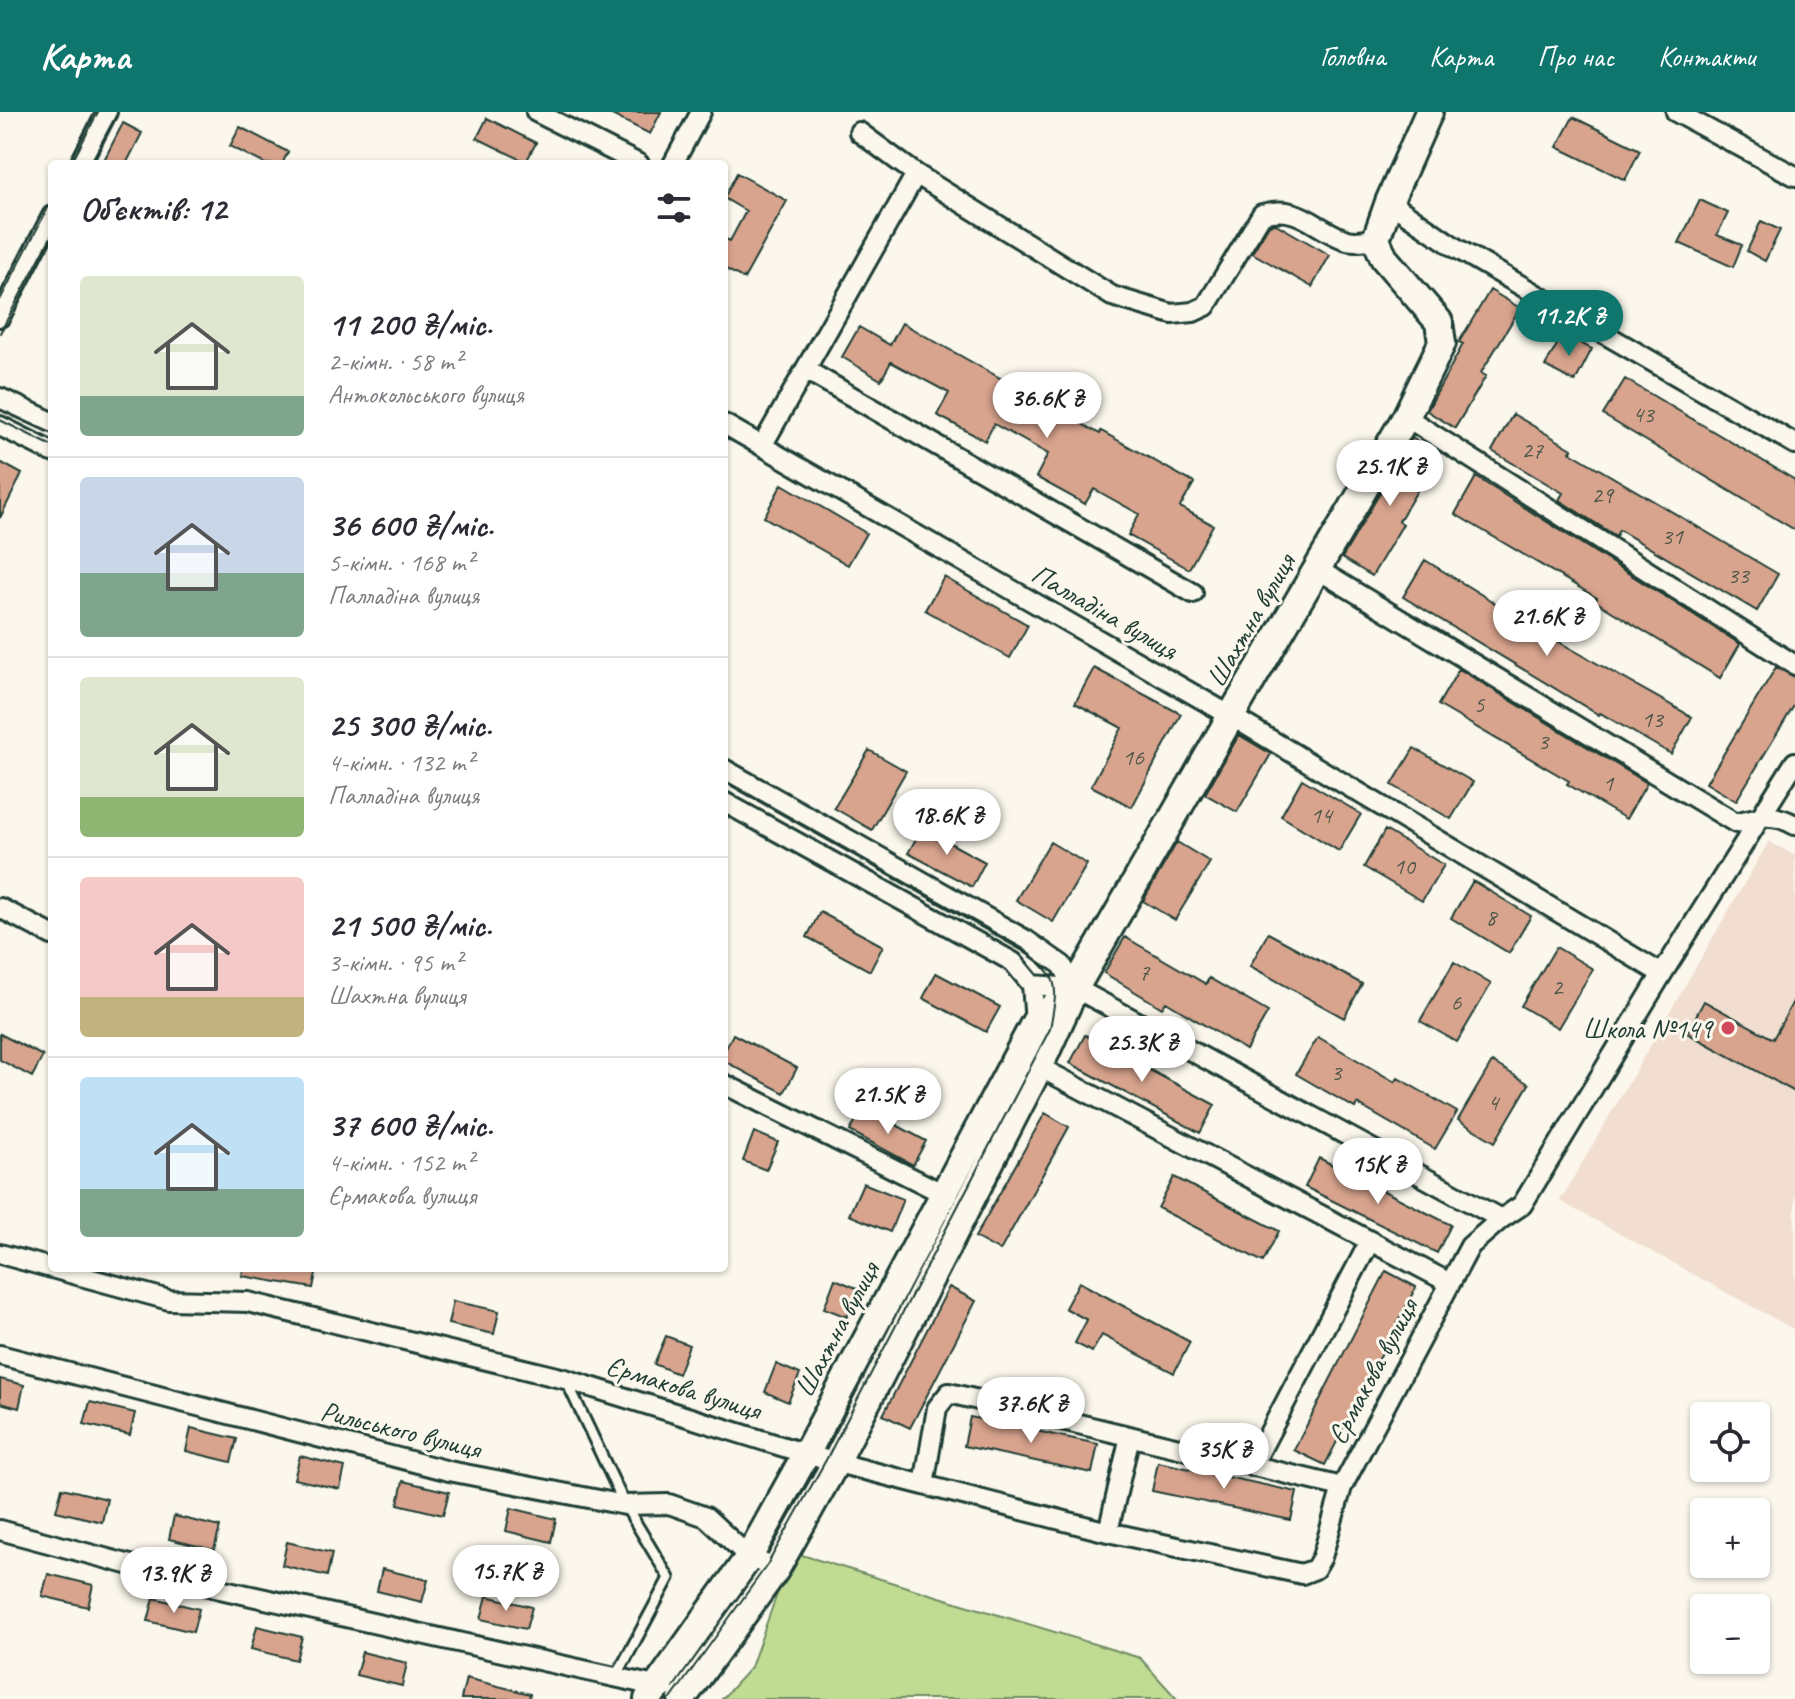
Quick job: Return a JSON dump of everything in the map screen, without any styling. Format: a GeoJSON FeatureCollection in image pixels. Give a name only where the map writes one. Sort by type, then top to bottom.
{"type":"FeatureCollection","features":[{"type":"Feature","properties":{"kind":"main road"},"geometry":{"type":"LineString","coordinates":[[1376,239],[1429,112]]}},
{"type":"Feature","properties":{"kind":"main road","name":"Шахтна вулиця"},"geometry":{"type":"LineString","coordinates":[[684,1696],[776,1569],[836,1462],[1039,1067],[1075,988],[1406,417],[1442,343],[1439,322],[1384,258],[1376,239]]}},
{"type":"Feature","properties":{"kind":"main road","name":"Шахтна вулиця"},"geometry":{"type":"LineString","coordinates":[[652,1693],[749,1557],[1035,1022],[1075,988]]}},
{"type":"Feature","properties":{"kind":"street"},"geometry":{"type":"LineString","coordinates":[[82,160],[107,112]]}},
{"type":"Feature","properties":{"kind":"street"},"geometry":{"type":"LineString","coordinates":[[536,112],[631,160]]}},
{"type":"Feature","properties":{"kind":"street"},"geometry":{"type":"LineString","coordinates":[[675,160],[701,112]]}},
{"type":"Feature","properties":{"kind":"street"},"geometry":{"type":"LineString","coordinates":[[1676,112],[1795,176]]}},
{"type":"Feature","properties":{"kind":"street"},"geometry":{"type":"LineString","coordinates":[[859,132],[916,174],[1112,296],[1172,314],[1193,312],[1206,306],[1262,214],[1279,209],[1302,216],[1347,241],[1376,239]]}},
{"type":"Feature","properties":{"kind":"street"},"geometry":{"type":"LineString","coordinates":[[762,446],[916,174]]}},
{"type":"Feature","properties":{"kind":"street"},"geometry":{"type":"LineString","coordinates":[[1389,202],[1456,248],[1795,444]]}},
{"type":"Feature","properties":{"kind":"street"},"geometry":{"type":"LineString","coordinates":[[0,317],[48,226]]}},
{"type":"Feature","properties":{"kind":"street"},"geometry":{"type":"LineString","coordinates":[[806,370],[1193,593]]}},
{"type":"Feature","properties":{"kind":"street"},"geometry":{"type":"LineString","coordinates":[[0,398],[48,420]]}},
{"type":"Feature","properties":{"kind":"street"},"geometry":{"type":"LineString","coordinates":[[1406,417],[1795,665]]}},
{"type":"Feature","properties":{"kind":"street"},"geometry":{"type":"LineString","coordinates":[[0,426],[48,450]]}},
{"type":"Feature","properties":{"kind":"street","name":"Палладіна вулиця"},"geometry":{"type":"LineString","coordinates":[[728,426],[1231,716],[1662,974]]}},
{"type":"Feature","properties":{"kind":"street"},"geometry":{"type":"LineString","coordinates":[[1317,569],[1736,823],[1761,815],[1786,819],[1795,825]]}},
{"type":"Feature","properties":{"kind":"street","name":"Єрмакова вулиця"},"geometry":{"type":"LineString","coordinates":[[89,1273],[169,1300],[248,1302],[565,1379],[836,1462],[1108,1532],[1302,1574],[1315,1569],[1322,1557],[1342,1487],[1470,1246],[1522,1205],[1795,762]]}},
{"type":"Feature","properties":{"kind":"street"},"geometry":{"type":"LineString","coordinates":[[728,771],[1026,940],[1062,965],[1075,988]]}},
{"type":"Feature","properties":{"kind":"street"},"geometry":{"type":"LineString","coordinates":[[728,804],[1013,962],[1032,985],[1035,1022]]}},
{"type":"Feature","properties":{"kind":"street"},"geometry":{"type":"LineString","coordinates":[[0,908],[48,933]]}},
{"type":"Feature","properties":{"kind":"street"},"geometry":{"type":"LineString","coordinates":[[1032,985],[1075,988],[1501,1219]]}},
{"type":"Feature","properties":{"kind":"street"},"geometry":{"type":"LineString","coordinates":[[1039,1067],[1450,1283]]}},
{"type":"Feature","properties":{"kind":"street"},"geometry":{"type":"LineString","coordinates":[[728,1086],[944,1194]]}},
{"type":"Feature","properties":{"kind":"street"},"geometry":{"type":"LineString","coordinates":[[1252,1466],[1370,1241]]}},
{"type":"Feature","properties":{"kind":"street","name":"Єрмакова вулиця"},"geometry":{"type":"LineString","coordinates":[[0,1254],[48,1264]]}},
{"type":"Feature","properties":{"kind":"street","name":"Рильського вулиця"},"geometry":{"type":"LineString","coordinates":[[0,1355],[449,1471],[625,1505],[669,1504],[706,1517],[749,1557],[776,1569]]}},
{"type":"Feature","properties":{"kind":"street"},"geometry":{"type":"LineString","coordinates":[[924,1485],[937,1408],[949,1393],[1342,1487]]}},
{"type":"Feature","properties":{"kind":"street"},"geometry":{"type":"LineString","coordinates":[[1108,1532],[1130,1436]]}},
{"type":"Feature","properties":{"kind":"street"},"geometry":{"type":"LineString","coordinates":[[0,1530],[220,1589],[616,1677],[652,1693],[684,1696]]}},
{"type":"Feature","properties":{"kind":"lane"},"geometry":{"type":"LineString","coordinates":[[565,1379],[625,1505],[669,1578],[616,1677]]}},
{"type":"Feature","properties":{"kind":"shaded area","name":"Школа №149"},"geometry":{"type":"Polygon","coordinates":[[[1769,841],[1795,856],[1795,1330],[1560,1201],[1769,841]]]}},
{"type":"Feature","properties":{"kind":"green space"},"geometry":{"type":"Polygon","coordinates":[[[792,1552],[1140,1658],[1177,1699],[722,1699],[751,1667],[792,1552]]]}},
{"type":"Feature","properties":{"kind":"building"},"geometry":{"type":"Polygon","coordinates":[[[606,112],[661,112],[650,134],[606,112]]]}},
{"type":"Feature","properties":{"kind":"building"},"geometry":{"type":"Polygon","coordinates":[[[1573,117],[1640,150],[1625,180],[1557,147],[1573,117]]]}},
{"type":"Feature","properties":{"kind":"building"},"geometry":{"type":"Polygon","coordinates":[[[487,118],[536,143],[527,160],[522,160],[477,138],[487,118]]]}},
{"type":"Feature","properties":{"kind":"building"},"geometry":{"type":"Polygon","coordinates":[[[123,123],[142,133],[128,160],[104,160],[123,123]]]}},
{"type":"Feature","properties":{"kind":"building"},"geometry":{"type":"Polygon","coordinates":[[[240,127],[288,152],[284,160],[257,160],[230,146],[240,127]]]}},
{"type":"Feature","properties":{"kind":"building"},"geometry":{"type":"Polygon","coordinates":[[[737,173],[787,201],[744,279],[728,270],[728,240],[746,211],[728,200],[728,190],[737,173]]]}},
{"type":"Feature","properties":{"kind":"building"},"geometry":{"type":"Polygon","coordinates":[[[1700,200],[1728,213],[1717,235],[1742,245],[1733,267],[1679,243],[1700,200]]]}},
{"type":"Feature","properties":{"kind":"building"},"geometry":{"type":"Polygon","coordinates":[[[1761,221],[1780,230],[1765,261],[1747,251],[1761,221]]]}},
{"type":"Feature","properties":{"kind":"building"},"geometry":{"type":"Polygon","coordinates":[[[1276,224],[1330,255],[1312,287],[1252,253],[1269,225],[1276,224]]]}},
{"type":"Feature","properties":{"kind":"building"},"geometry":{"type":"Polygon","coordinates":[[[1490,290],[1520,308],[1481,373],[1486,376],[1455,428],[1427,411],[1463,344],[1459,342],[1490,290]]]}},
{"type":"Feature","properties":{"kind":"building"},"geometry":{"type":"Polygon","coordinates":[[[902,323],[1194,483],[1180,507],[1213,525],[1189,569],[1128,535],[1139,514],[1094,489],[1085,504],[1036,477],[1048,454],[994,424],[985,441],[937,415],[949,393],[891,362],[881,380],[842,357],[859,327],[890,345],[902,323]]]}},
{"type":"Feature","properties":{"kind":"building"},"geometry":{"type":"Polygon","coordinates":[[[1563,334],[1592,349],[1575,382],[1545,366],[1563,334]]]}},
{"type":"Feature","properties":{"kind":"building"},"geometry":{"type":"Polygon","coordinates":[[[1625,379],[1795,480],[1795,530],[1603,415],[1625,379]]]}},
{"type":"Feature","properties":{"kind":"building"},"geometry":{"type":"Polygon","coordinates":[[[1513,414],[1572,449],[1570,452],[1778,574],[1757,611],[1619,530],[1616,536],[1559,500],[1563,493],[1492,451],[1513,414]]]}},
{"type":"Feature","properties":{"kind":"building"},"geometry":{"type":"Polygon","coordinates":[[[1412,438],[1439,454],[1399,521],[1403,524],[1372,576],[1342,558],[1412,438]]]}},
{"type":"Feature","properties":{"kind":"building"},"geometry":{"type":"Polygon","coordinates":[[[0,462],[22,474],[0,518],[0,462]]]}},
{"type":"Feature","properties":{"kind":"building"},"geometry":{"type":"Polygon","coordinates":[[[1476,477],[1740,644],[1720,678],[1595,601],[1597,598],[1455,514],[1476,477]]]}},
{"type":"Feature","properties":{"kind":"building"},"geometry":{"type":"Polygon","coordinates":[[[782,484],[866,533],[848,565],[764,517],[782,484]]]}},
{"type":"Feature","properties":{"kind":"building"},"geometry":{"type":"Polygon","coordinates":[[[1425,560],[1552,638],[1692,717],[1671,754],[1599,715],[1403,597],[1425,560]]]}},
{"type":"Feature","properties":{"kind":"building"},"geometry":{"type":"Polygon","coordinates":[[[944,577],[1028,625],[1010,658],[925,610],[944,577]]]}},
{"type":"Feature","properties":{"kind":"building"},"geometry":{"type":"Polygon","coordinates":[[[1776,667],[1795,677],[1795,704],[1736,801],[1706,783],[1776,667]]]}},
{"type":"Feature","properties":{"kind":"building"},"geometry":{"type":"Polygon","coordinates":[[[1094,668],[1181,714],[1132,807],[1091,786],[1122,728],[1075,703],[1094,668]]]}},
{"type":"Feature","properties":{"kind":"building"},"geometry":{"type":"Polygon","coordinates":[[[1459,669],[1647,783],[1626,819],[1567,784],[1569,781],[1438,705],[1459,669]]]}},
{"type":"Feature","properties":{"kind":"building"},"geometry":{"type":"Polygon","coordinates":[[[1239,735],[1271,754],[1237,812],[1205,794],[1239,735]]]}},
{"type":"Feature","properties":{"kind":"building"},"geometry":{"type":"Polygon","coordinates":[[[1414,748],[1473,782],[1451,819],[1392,785],[1414,748]]]}},
{"type":"Feature","properties":{"kind":"building"},"geometry":{"type":"Polygon","coordinates":[[[869,750],[906,771],[872,830],[834,808],[869,750]]]}},
{"type":"Feature","properties":{"kind":"building"},"geometry":{"type":"Polygon","coordinates":[[[1302,779],[1361,814],[1339,851],[1281,816],[1302,779]]]}},
{"type":"Feature","properties":{"kind":"building"},"geometry":{"type":"Polygon","coordinates":[[[922,828],[985,862],[972,887],[908,853],[922,828]]]}},
{"type":"Feature","properties":{"kind":"building"},"geometry":{"type":"Polygon","coordinates":[[[1385,830],[1444,865],[1422,901],[1364,867],[1385,830]]]}},
{"type":"Feature","properties":{"kind":"building"},"geometry":{"type":"Polygon","coordinates":[[[1050,842],[1087,864],[1053,922],[1016,900],[1050,842]]]}},
{"type":"Feature","properties":{"kind":"building"},"geometry":{"type":"Polygon","coordinates":[[[1177,842],[1210,862],[1175,920],[1143,901],[1177,842]]]}},
{"type":"Feature","properties":{"kind":"building"},"geometry":{"type":"Polygon","coordinates":[[[1473,881],[1531,916],[1509,953],[1451,918],[1473,881]]]}},
{"type":"Feature","properties":{"kind":"building"},"geometry":{"type":"Polygon","coordinates":[[[820,912],[883,946],[870,971],[807,937],[820,912]]]}},
{"type":"Feature","properties":{"kind":"building"},"geometry":{"type":"Polygon","coordinates":[[[1268,933],[1362,984],[1344,1018],[1250,966],[1268,933]]]}},
{"type":"Feature","properties":{"kind":"building"},"geometry":{"type":"Polygon","coordinates":[[[1125,937],[1206,984],[1209,978],[1268,1012],[1246,1050],[1166,1002],[1162,1008],[1104,973],[1125,937]]]}},
{"type":"Feature","properties":{"kind":"building"},"geometry":{"type":"Polygon","coordinates":[[[1556,947],[1593,969],[1558,1028],[1521,1006],[1556,947]]]}},
{"type":"Feature","properties":{"kind":"building"},"geometry":{"type":"Polygon","coordinates":[[[1454,962],[1491,984],[1457,1042],[1420,1021],[1454,962]]]}},
{"type":"Feature","properties":{"kind":"building"},"geometry":{"type":"Polygon","coordinates":[[[936,973],[1000,1007],[986,1032],[923,998],[936,973]]]}},
{"type":"Feature","properties":{"kind":"building"},"geometry":{"type":"Polygon","coordinates":[[[1795,998],[1795,1092],[1687,1033],[1704,1001],[1773,1039],[1795,998]]]}},
{"type":"Feature","properties":{"kind":"building"},"geometry":{"type":"Polygon","coordinates":[[[0,1034],[43,1056],[32,1077],[0,1060],[0,1034]]]}},
{"type":"Feature","properties":{"kind":"building"},"geometry":{"type":"Polygon","coordinates":[[[733,1034],[797,1068],[784,1093],[728,1063],[728,1044],[733,1034]]]}},
{"type":"Feature","properties":{"kind":"building"},"geometry":{"type":"Polygon","coordinates":[[[1085,1035],[1215,1105],[1200,1133],[1070,1063],[1085,1035]]]}},
{"type":"Feature","properties":{"kind":"building"},"geometry":{"type":"Polygon","coordinates":[[[1318,1037],[1395,1082],[1398,1078],[1457,1112],[1435,1149],[1357,1104],[1355,1108],[1296,1074],[1318,1037]]]}},
{"type":"Feature","properties":{"kind":"building"},"geometry":{"type":"Polygon","coordinates":[[[1492,1062],[1529,1084],[1495,1142],[1458,1120],[1492,1062]]]}},
{"type":"Feature","properties":{"kind":"building"},"geometry":{"type":"Polygon","coordinates":[[[863,1107],[926,1141],[913,1165],[850,1131],[863,1107]]]}},
{"type":"Feature","properties":{"kind":"building"},"geometry":{"type":"Polygon","coordinates":[[[1045,1113],[1069,1127],[1000,1251],[975,1237],[1045,1113]]]}},
{"type":"Feature","properties":{"kind":"building"},"geometry":{"type":"Polygon","coordinates":[[[754,1132],[778,1142],[766,1170],[743,1161],[754,1132]]]}},
{"type":"Feature","properties":{"kind":"building"},"geometry":{"type":"Polygon","coordinates":[[[1319,1158],[1451,1225],[1437,1253],[1305,1187],[1319,1158]]]}},
{"type":"Feature","properties":{"kind":"building"},"geometry":{"type":"Polygon","coordinates":[[[1174,1177],[1279,1231],[1263,1262],[1158,1208],[1174,1177]]]}},
{"type":"Feature","properties":{"kind":"building"},"geometry":{"type":"Polygon","coordinates":[[[863,1183],[903,1199],[890,1232],[849,1215],[863,1183]]]}},
{"type":"Feature","properties":{"kind":"building"},"geometry":{"type":"Polygon","coordinates":[[[1386,1271],[1416,1287],[1325,1465],[1294,1450],[1386,1271]]]}},
{"type":"Feature","properties":{"kind":"building"},"geometry":{"type":"Polygon","coordinates":[[[242,1272],[316,1272],[313,1288],[242,1276],[242,1272]]]}},
{"type":"Feature","properties":{"kind":"building"},"geometry":{"type":"Polygon","coordinates":[[[835,1279],[859,1289],[847,1317],[824,1308],[835,1279]]]}},
{"type":"Feature","properties":{"kind":"building"},"geometry":{"type":"Polygon","coordinates":[[[1079,1282],[1190,1342],[1174,1373],[1102,1335],[1092,1352],[1075,1343],[1087,1320],[1065,1308],[1079,1282]]]}},
{"type":"Feature","properties":{"kind":"building"},"geometry":{"type":"Polygon","coordinates":[[[949,1287],[976,1301],[910,1428],[883,1415],[949,1287]]]}},
{"type":"Feature","properties":{"kind":"building"},"geometry":{"type":"Polygon","coordinates":[[[453,1301],[499,1311],[494,1334],[448,1324],[453,1301]]]}},
{"type":"Feature","properties":{"kind":"building"},"geometry":{"type":"Polygon","coordinates":[[[666,1336],[689,1345],[678,1374],[654,1364],[666,1336]]]}},
{"type":"Feature","properties":{"kind":"building"},"geometry":{"type":"Polygon","coordinates":[[[776,1364],[800,1374],[788,1402],[765,1392],[776,1364]]]}},
{"type":"Feature","properties":{"kind":"building"},"geometry":{"type":"Polygon","coordinates":[[[0,1379],[24,1385],[19,1408],[0,1403],[0,1379]]]}},
{"type":"Feature","properties":{"kind":"building"},"geometry":{"type":"Polygon","coordinates":[[[90,1402],[135,1413],[130,1435],[84,1424],[90,1402]]]}},
{"type":"Feature","properties":{"kind":"building"},"geometry":{"type":"Polygon","coordinates":[[[970,1417],[1098,1444],[1092,1473],[964,1446],[970,1417]]]}},
{"type":"Feature","properties":{"kind":"building"},"geometry":{"type":"Polygon","coordinates":[[[191,1428],[237,1439],[231,1462],[186,1451],[191,1428]]]}},
{"type":"Feature","properties":{"kind":"building"},"geometry":{"type":"Polygon","coordinates":[[[300,1456],[345,1467],[340,1489],[294,1479],[300,1456]]]}},
{"type":"Feature","properties":{"kind":"building"},"geometry":{"type":"Polygon","coordinates":[[[1158,1462],[1297,1492],[1291,1520],[1152,1491],[1158,1462]]]}},
{"type":"Feature","properties":{"kind":"building"},"geometry":{"type":"Polygon","coordinates":[[[403,1481],[449,1492],[443,1515],[398,1504],[403,1481]]]}},
{"type":"Feature","properties":{"kind":"building"},"geometry":{"type":"Polygon","coordinates":[[[62,1488],[107,1499],[102,1522],[56,1511],[62,1488]]]}},
{"type":"Feature","properties":{"kind":"building"},"geometry":{"type":"Polygon","coordinates":[[[511,1508],[556,1519],[551,1542],[506,1531],[511,1508]]]}},
{"type":"Feature","properties":{"kind":"building"},"geometry":{"type":"Polygon","coordinates":[[[174,1516],[220,1527],[214,1550],[169,1539],[174,1516]]]}},
{"type":"Feature","properties":{"kind":"building"},"geometry":{"type":"Polygon","coordinates":[[[287,1542],[332,1553],[327,1576],[282,1565],[287,1542]]]}},
{"type":"Feature","properties":{"kind":"building"},"geometry":{"type":"Polygon","coordinates":[[[382,1569],[428,1580],[422,1602],[377,1591],[382,1569]]]}},
{"type":"Feature","properties":{"kind":"building"},"geometry":{"type":"Polygon","coordinates":[[[48,1574],[93,1585],[88,1607],[42,1596],[48,1574]]]}},
{"type":"Feature","properties":{"kind":"building"},"geometry":{"type":"Polygon","coordinates":[[[487,1596],[532,1607],[526,1629],[481,1619],[487,1596]]]}},
{"type":"Feature","properties":{"kind":"building"},"geometry":{"type":"Polygon","coordinates":[[[154,1598],[199,1609],[193,1632],[148,1621],[154,1598]]]}},
{"type":"Feature","properties":{"kind":"building"},"geometry":{"type":"Polygon","coordinates":[[[257,1626],[302,1637],[296,1660],[251,1649],[257,1626]]]}},
{"type":"Feature","properties":{"kind":"building"},"geometry":{"type":"Polygon","coordinates":[[[362,1652],[407,1663],[402,1686],[356,1675],[362,1652]]]}},
{"type":"Feature","properties":{"kind":"building"},"geometry":{"type":"Polygon","coordinates":[[[466,1678],[530,1694],[529,1699],[461,1699],[466,1678]]]}},
{"type":"Feature","properties":{"kind":"tram line"},"geometry":{"type":"LineString","coordinates":[[73,160],[98,112]]}},
{"type":"Feature","properties":{"kind":"tram line"},"geometry":{"type":"LineString","coordinates":[[92,160],[118,112]]}},
{"type":"Feature","properties":{"kind":"tram line"},"geometry":{"type":"LineString","coordinates":[[0,300],[48,208]]}},
{"type":"Feature","properties":{"kind":"tram line"},"geometry":{"type":"LineString","coordinates":[[0,333],[48,243]]}},
{"type":"Feature","properties":{"kind":"tram line"},"geometry":{"type":"LineString","coordinates":[[0,420],[48,444]]}},
{"type":"Feature","properties":{"kind":"tram line"},"geometry":{"type":"LineString","coordinates":[[671,1699],[767,1565],[826,1460],[1050,1029],[1055,1001],[1051,976],[1024,949],[728,782]]}},
{"type":"Feature","properties":{"kind":"place","name":"Школа №149"},"geometry":{"type":"Point","coordinates":[1728,1028]}}]}
